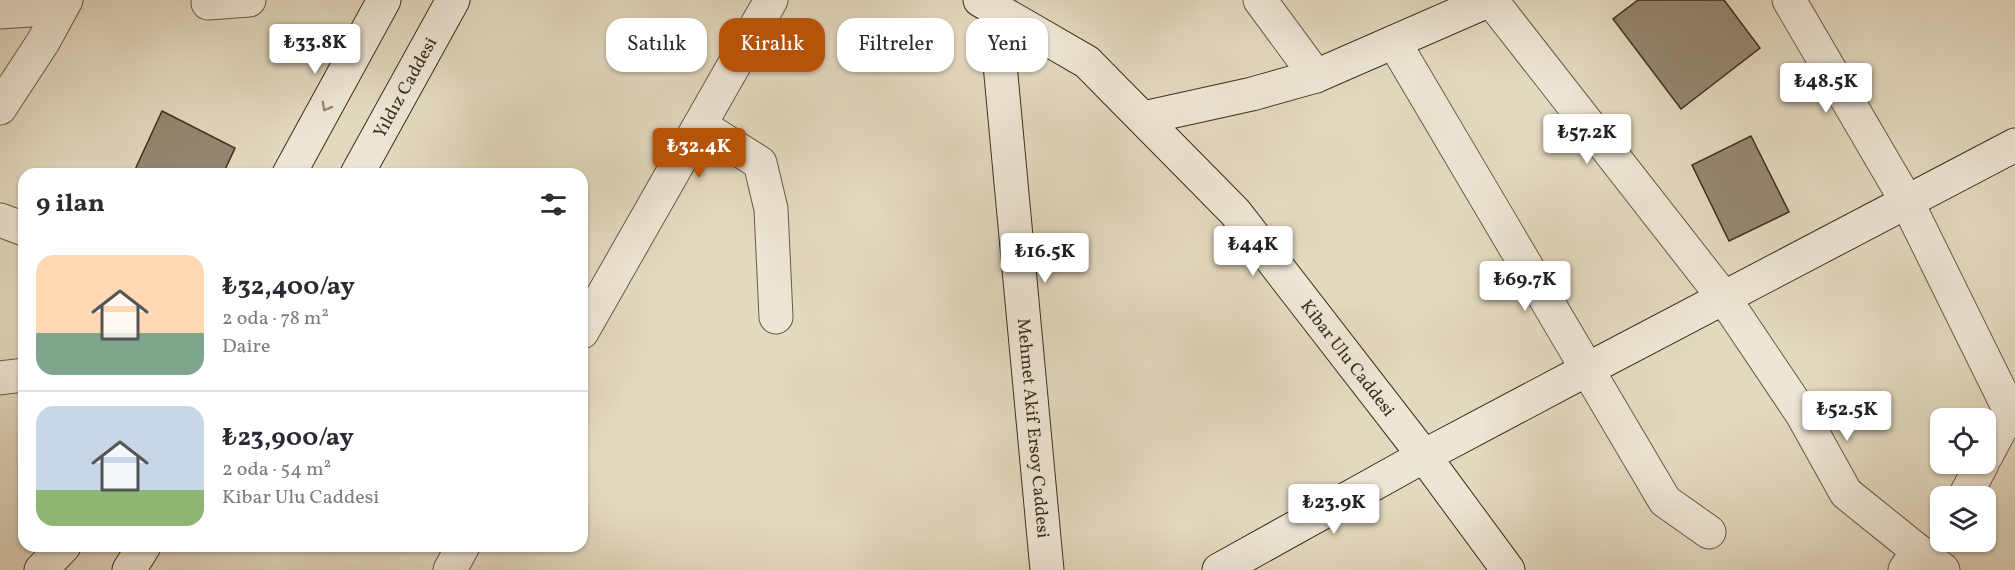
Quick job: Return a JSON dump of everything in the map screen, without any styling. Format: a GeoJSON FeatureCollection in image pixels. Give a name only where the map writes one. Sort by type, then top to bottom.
{"type":"FeatureCollection","features":[{"type":"Feature","properties":{"kind":"street"},"geometry":{"type":"LineString","coordinates":[[208,3],[249,0]]}},
{"type":"Feature","properties":{"kind":"street"},"geometry":{"type":"LineString","coordinates":[[293,168],[384,0]]}},
{"type":"Feature","properties":{"kind":"street","name":"Yıldız Caddesi"},"geometry":{"type":"LineString","coordinates":[[360,168],[453,0]]}},
{"type":"Feature","properties":{"kind":"street"},"geometry":{"type":"LineString","coordinates":[[588,321],[771,0]]}},
{"type":"Feature","properties":{"kind":"street"},"geometry":{"type":"LineString","coordinates":[[1260,0],[1316,76]]}},
{"type":"Feature","properties":{"kind":"street"},"geometry":{"type":"LineString","coordinates":[[1143,118],[1252,94],[1316,76],[1490,0],[1724,298],[1802,414],[1846,493],[1928,559]]}},
{"type":"Feature","properties":{"kind":"street"},"geometry":{"type":"LineString","coordinates":[[1789,0],[1907,202],[2010,411],[1996,437]]}},
{"type":"Feature","properties":{"kind":"street","name":"Kibar Ulu Caddesi"},"geometry":{"type":"LineString","coordinates":[[989,3],[1087,62],[1235,212],[1424,456],[1508,570]]}},
{"type":"Feature","properties":{"kind":"street","name":"Mehmet Akif Ersoy Caddesi"},"geometry":{"type":"LineString","coordinates":[[989,3],[1047,570]]}},
{"type":"Feature","properties":{"kind":"street"},"geometry":{"type":"LineString","coordinates":[[0,12],[64,4]]}},
{"type":"Feature","properties":{"kind":"street"},"geometry":{"type":"LineString","coordinates":[[0,108],[43,42],[64,4]]}},
{"type":"Feature","properties":{"kind":"street"},"geometry":{"type":"LineString","coordinates":[[1394,42],[1665,501],[1709,532]]}},
{"type":"Feature","properties":{"kind":"street"},"geometry":{"type":"LineString","coordinates":[[700,125],[760,163],[771,209],[776,316]]}},
{"type":"Feature","properties":{"kind":"street"},"geometry":{"type":"LineString","coordinates":[[1229,567],[1424,456],[2015,145]]}},
{"type":"Feature","properties":{"kind":"street"},"geometry":{"type":"LineString","coordinates":[[0,220],[18,227]]}},
{"type":"Feature","properties":{"kind":"street"},"geometry":{"type":"LineString","coordinates":[[0,378],[18,376]]}},
{"type":"Feature","properties":{"kind":"street"},"geometry":{"type":"LineString","coordinates":[[41,570],[58,552]]}},
{"type":"Feature","properties":{"kind":"street"},"geometry":{"type":"LineString","coordinates":[[129,570],[140,552]]}},
{"type":"Feature","properties":{"kind":"street"},"geometry":{"type":"LineString","coordinates":[[450,570],[460,552]]}},
{"type":"Feature","properties":{"kind":"building"},"geometry":{"type":"Polygon","coordinates":[[[1638,0],[1724,0],[1760,48],[1681,109],[1613,19],[1638,0]]]}},
{"type":"Feature","properties":{"kind":"building"},"geometry":{"type":"Polygon","coordinates":[[[162,111],[235,148],[226,168],[136,168],[162,111]]]}},
{"type":"Feature","properties":{"kind":"building"},"geometry":{"type":"Polygon","coordinates":[[[1751,136],[1789,212],[1729,241],[1692,165],[1751,136]]]}}]}
